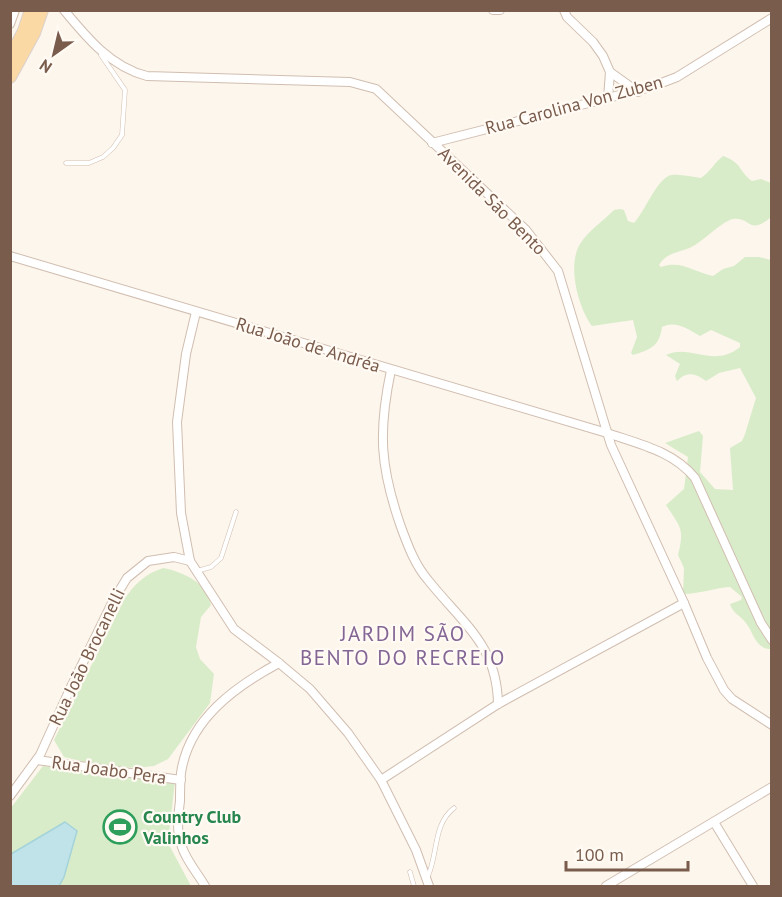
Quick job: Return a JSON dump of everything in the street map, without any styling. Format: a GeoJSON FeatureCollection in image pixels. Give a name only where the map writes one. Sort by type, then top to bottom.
{"type":"FeatureCollection","features":[{"type":"Feature","properties":{"kind":"main road"},"geometry":{"type":"LineString","coordinates":[[10,58],[24,31],[31,10]]}},
{"type":"Feature","properties":{"kind":"main road"},"geometry":{"type":"LineString","coordinates":[[10,78],[34,33],[42,10]]}},
{"type":"Feature","properties":{"kind":"street"},"geometry":{"type":"LineString","coordinates":[[10,24],[15,10]]}},
{"type":"Feature","properties":{"kind":"street","name":"Avenida São Bento"},"geometry":{"type":"LineString","coordinates":[[64,10],[97,47],[120,66],[147,76],[350,82],[368,85],[383,93],[432,143],[525,230],[558,271],[607,434],[707,658],[724,690],[732,699],[771,725]]}},
{"type":"Feature","properties":{"kind":"street"},"geometry":{"type":"LineString","coordinates":[[494,10],[500,10]]}},
{"type":"Feature","properties":{"kind":"street"},"geometry":{"type":"LineString","coordinates":[[564,10],[567,17],[593,42],[603,56],[610,72],[609,98]]}},
{"type":"Feature","properties":{"kind":"street","name":"Rua Carolina Von Zuben"},"geometry":{"type":"LineString","coordinates":[[432,143],[638,92],[677,77],[771,18]]}},
{"type":"Feature","properties":{"kind":"street"},"geometry":{"type":"LineString","coordinates":[[610,72],[638,92]]}},
{"type":"Feature","properties":{"kind":"street","name":"Rua João de Andréa"},"geometry":{"type":"LineString","coordinates":[[10,256],[607,434],[663,453],[686,468],[695,478],[761,623],[771,640]]}},
{"type":"Feature","properties":{"kind":"street"},"geometry":{"type":"LineString","coordinates":[[196,312],[186,354],[177,422],[181,513],[190,561],[234,629],[279,663],[330,711],[348,733],[381,780],[416,850],[428,883]]}},
{"type":"Feature","properties":{"kind":"street"},"geometry":{"type":"LineString","coordinates":[[391,370],[383,408],[382,437],[384,470],[394,508],[408,547],[422,572],[482,643],[493,666],[498,684],[498,704]]}},
{"type":"Feature","properties":{"kind":"street","name":"Rua João Brocanelli"},"geometry":{"type":"LineString","coordinates":[[10,796],[36,760],[107,612],[127,578],[148,561],[174,557],[190,561]]}},
{"type":"Feature","properties":{"kind":"street"},"geometry":{"type":"LineString","coordinates":[[381,780],[498,704],[684,603]]}},
{"type":"Feature","properties":{"kind":"street"},"geometry":{"type":"LineString","coordinates":[[205,886],[182,848],[178,828],[181,780],[187,752],[199,729],[213,710],[248,680],[279,663]]}},
{"type":"Feature","properties":{"kind":"street","name":"Rua Joabo Pera"},"geometry":{"type":"LineString","coordinates":[[36,760],[181,780]]}},
{"type":"Feature","properties":{"kind":"street"},"geometry":{"type":"LineString","coordinates":[[606,886],[771,787]]}},
{"type":"Feature","properties":{"kind":"street"},"geometry":{"type":"LineString","coordinates":[[714,822],[753,886]]}},
{"type":"Feature","properties":{"kind":"lane"},"geometry":{"type":"LineString","coordinates":[[66,163],[89,163],[102,157],[113,148],[122,135],[125,90],[97,47]]}},
{"type":"Feature","properties":{"kind":"lane"},"geometry":{"type":"LineString","coordinates":[[196,571],[211,567],[221,558],[236,512]]}},
{"type":"Feature","properties":{"kind":"lane"},"geometry":{"type":"LineString","coordinates":[[428,883],[442,822],[454,808]]}},
{"type":"Feature","properties":{"kind":"lane"},"geometry":{"type":"LineString","coordinates":[[410,872],[414,886]]}},
{"type":"Feature","properties":{"kind":"green space"},"geometry":{"type":"Polygon","coordinates":[[[723,156],[734,161],[752,181],[761,179],[771,183],[771,217],[758,225],[739,219],[729,220],[690,248],[666,257],[659,265],[661,267],[681,266],[713,276],[723,269],[734,266],[745,257],[771,260],[771,649],[758,643],[746,623],[733,610],[730,604],[741,600],[742,597],[730,587],[683,594],[684,568],[678,555],[681,533],[678,523],[666,505],[684,489],[688,457],[665,443],[699,431],[703,436],[700,472],[715,489],[733,490],[730,448],[742,441],[756,398],[740,368],[719,373],[706,381],[691,374],[677,381],[675,376],[680,364],[666,355],[684,352],[720,356],[740,347],[740,343],[711,330],[700,336],[672,324],[662,327],[659,339],[653,346],[633,355],[631,353],[637,337],[633,320],[592,326],[582,308],[574,274],[576,253],[583,239],[614,210],[624,210],[628,221],[634,223],[656,188],[667,177],[679,175],[701,178],[723,156]]]}},
{"type":"Feature","properties":{"kind":"green space"},"geometry":{"type":"Polygon","coordinates":[[[163,568],[179,572],[193,580],[205,590],[209,597],[211,605],[201,617],[196,647],[200,659],[214,674],[210,703],[168,759],[154,766],[136,768],[94,764],[64,757],[54,740],[125,598],[141,580],[163,568]]]}},
{"type":"Feature","properties":{"kind":"green space","name":"Country Club Valinhos"},"geometry":{"type":"Polygon","coordinates":[[[43,766],[175,781],[168,843],[191,886],[59,886],[64,877],[77,831],[65,822],[11,854],[10,809],[43,766]]]}},
{"type":"Feature","properties":{"kind":"water"},"geometry":{"type":"Polygon","coordinates":[[[65,822],[77,831],[64,877],[59,886],[11,886],[11,854],[65,822]]]}},
{"type":"Feature","properties":{"kind":"place","name":"Country Club Valinhos"},"geometry":{"type":"Point","coordinates":[120,827]}},
{"type":"Feature","properties":{"kind":"district","name":"JARDIM SÃO BENTO DO RECREIO"},"geometry":{"type":"Point","coordinates":[403,646]}}]}
